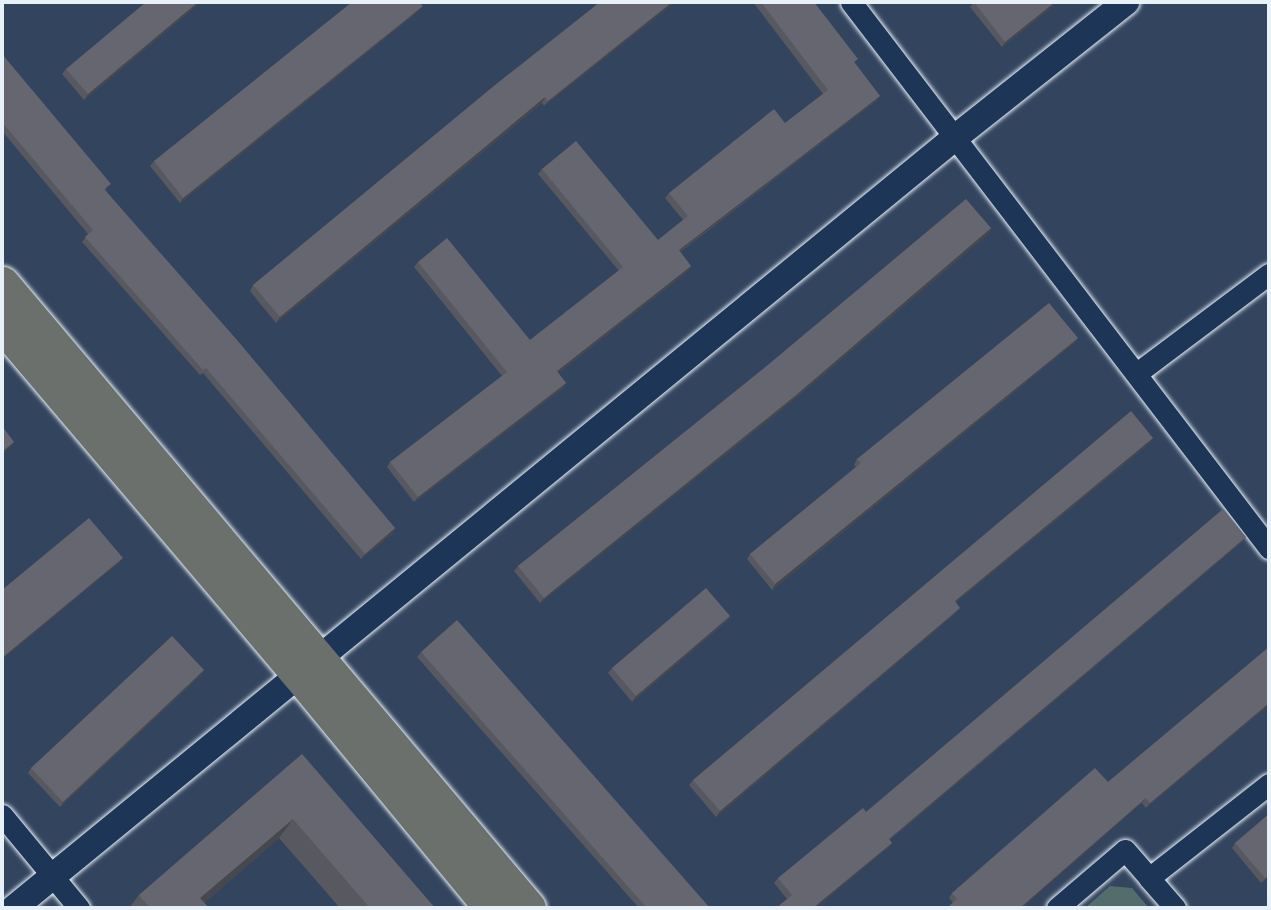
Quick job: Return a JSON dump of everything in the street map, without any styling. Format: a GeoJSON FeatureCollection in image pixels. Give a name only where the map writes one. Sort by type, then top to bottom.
{"type":"FeatureCollection","features":[{"type":"Feature","properties":{"kind":"highway"},"geometry":{"type":"LineString","coordinates":[[6,313],[308,666],[528,908]]}},
{"type":"Feature","properties":{"kind":"highway"},"geometry":{"type":"LineString","coordinates":[[308,666],[492,908]]}},
{"type":"Feature","properties":{"kind":"street"},"geometry":{"type":"LineString","coordinates":[[851,2],[957,136],[1269,548]]}},
{"type":"Feature","properties":{"kind":"street"},"geometry":{"type":"LineString","coordinates":[[14,908],[54,878],[308,666],[957,136],[1126,2]]}},
{"type":"Feature","properties":{"kind":"street"},"geometry":{"type":"LineString","coordinates":[[1137,373],[1269,274]]}},
{"type":"Feature","properties":{"kind":"street"},"geometry":{"type":"LineString","coordinates":[[1149,878],[1269,784]]}},
{"type":"Feature","properties":{"kind":"street"},"geometry":{"type":"LineString","coordinates":[[2,815],[79,908]]}},
{"type":"Feature","properties":{"kind":"street"},"geometry":{"type":"LineString","coordinates":[[1057,908],[1125,850],[1175,908]]}},
{"type":"Feature","properties":{"kind":"green space"},"geometry":{"type":"Polygon","coordinates":[[[1110,886],[1132,888],[1149,908],[1085,908],[1110,886]]]}},
{"type":"Feature","properties":{"kind":"building"},"geometry":{"type":"Polygon","coordinates":[[[146,2],[198,2],[88,94],[66,69],[146,2]]]}},
{"type":"Feature","properties":{"kind":"building"},"geometry":{"type":"Polygon","coordinates":[[[352,2],[419,2],[423,6],[183,198],[154,161],[352,2]]]}},
{"type":"Feature","properties":{"kind":"building"},"geometry":{"type":"Polygon","coordinates":[[[600,2],[672,2],[548,101],[545,97],[280,317],[253,285],[600,2]]]}},
{"type":"Feature","properties":{"kind":"building"},"geometry":{"type":"Polygon","coordinates":[[[761,2],[814,2],[858,59],[854,62],[880,96],[679,250],[691,266],[557,371],[566,383],[418,497],[390,462],[507,372],[418,262],[447,238],[530,340],[623,267],[542,169],[576,141],[658,240],[688,216],[669,193],[774,109],[785,123],[828,90],[761,2]]]}},
{"type":"Feature","properties":{"kind":"building"},"geometry":{"type":"Polygon","coordinates":[[[974,2],[1055,2],[1005,42],[974,2]]]}},
{"type":"Feature","properties":{"kind":"building"},"geometry":{"type":"Polygon","coordinates":[[[2,54],[111,184],[104,189],[237,340],[395,528],[365,554],[206,368],[203,370],[85,237],[93,230],[2,122],[2,54]]]}},
{"type":"Feature","properties":{"kind":"building"},"geometry":{"type":"Polygon","coordinates":[[[966,199],[991,228],[795,396],[544,598],[518,566],[769,364],[966,199]]]}},
{"type":"Feature","properties":{"kind":"building"},"geometry":{"type":"Polygon","coordinates":[[[1049,303],[1078,338],[775,584],[750,554],[861,463],[857,459],[1049,303]]]}},
{"type":"Feature","properties":{"kind":"building"},"geometry":{"type":"Polygon","coordinates":[[[1131,411],[1153,438],[955,601],[960,608],[720,811],[693,780],[1131,411]]]}},
{"type":"Feature","properties":{"kind":"building"},"geometry":{"type":"Polygon","coordinates":[[[2,426],[14,442],[2,452],[2,426]]]}},
{"type":"Feature","properties":{"kind":"building"},"geometry":{"type":"Polygon","coordinates":[[[1223,509],[1246,537],[889,839],[892,843],[813,908],[776,908],[792,895],[778,878],[863,808],[866,812],[1223,509]]]}},
{"type":"Feature","properties":{"kind":"building"},"geometry":{"type":"Polygon","coordinates":[[[89,518],[123,558],[2,658],[2,590],[89,518]]]}},
{"type":"Feature","properties":{"kind":"building"},"geometry":{"type":"Polygon","coordinates":[[[706,588],[730,616],[636,696],[612,668],[706,588]]]}},
{"type":"Feature","properties":{"kind":"building"},"geometry":{"type":"Polygon","coordinates":[[[457,620],[710,908],[647,908],[421,652],[457,620]]]}},
{"type":"Feature","properties":{"kind":"building"},"geometry":{"type":"Polygon","coordinates":[[[172,636],[204,670],[63,802],[31,768],[172,636]]]}},
{"type":"Feature","properties":{"kind":"building"},"geometry":{"type":"Polygon","coordinates":[[[1269,647],[1269,703],[1150,803],[1146,798],[1020,908],[947,908],[957,899],[952,893],[1095,768],[1108,782],[1269,647]]]}},
{"type":"Feature","properties":{"kind":"building"},"geometry":{"type":"Polygon","coordinates":[[[302,754],[435,908],[370,908],[293,819],[200,898],[209,908],[150,908],[139,895],[302,754]]]}},
{"type":"Feature","properties":{"kind":"building"},"geometry":{"type":"Polygon","coordinates":[[[1269,814],[1269,874],[1265,878],[1235,843],[1269,814]]]}}]}
